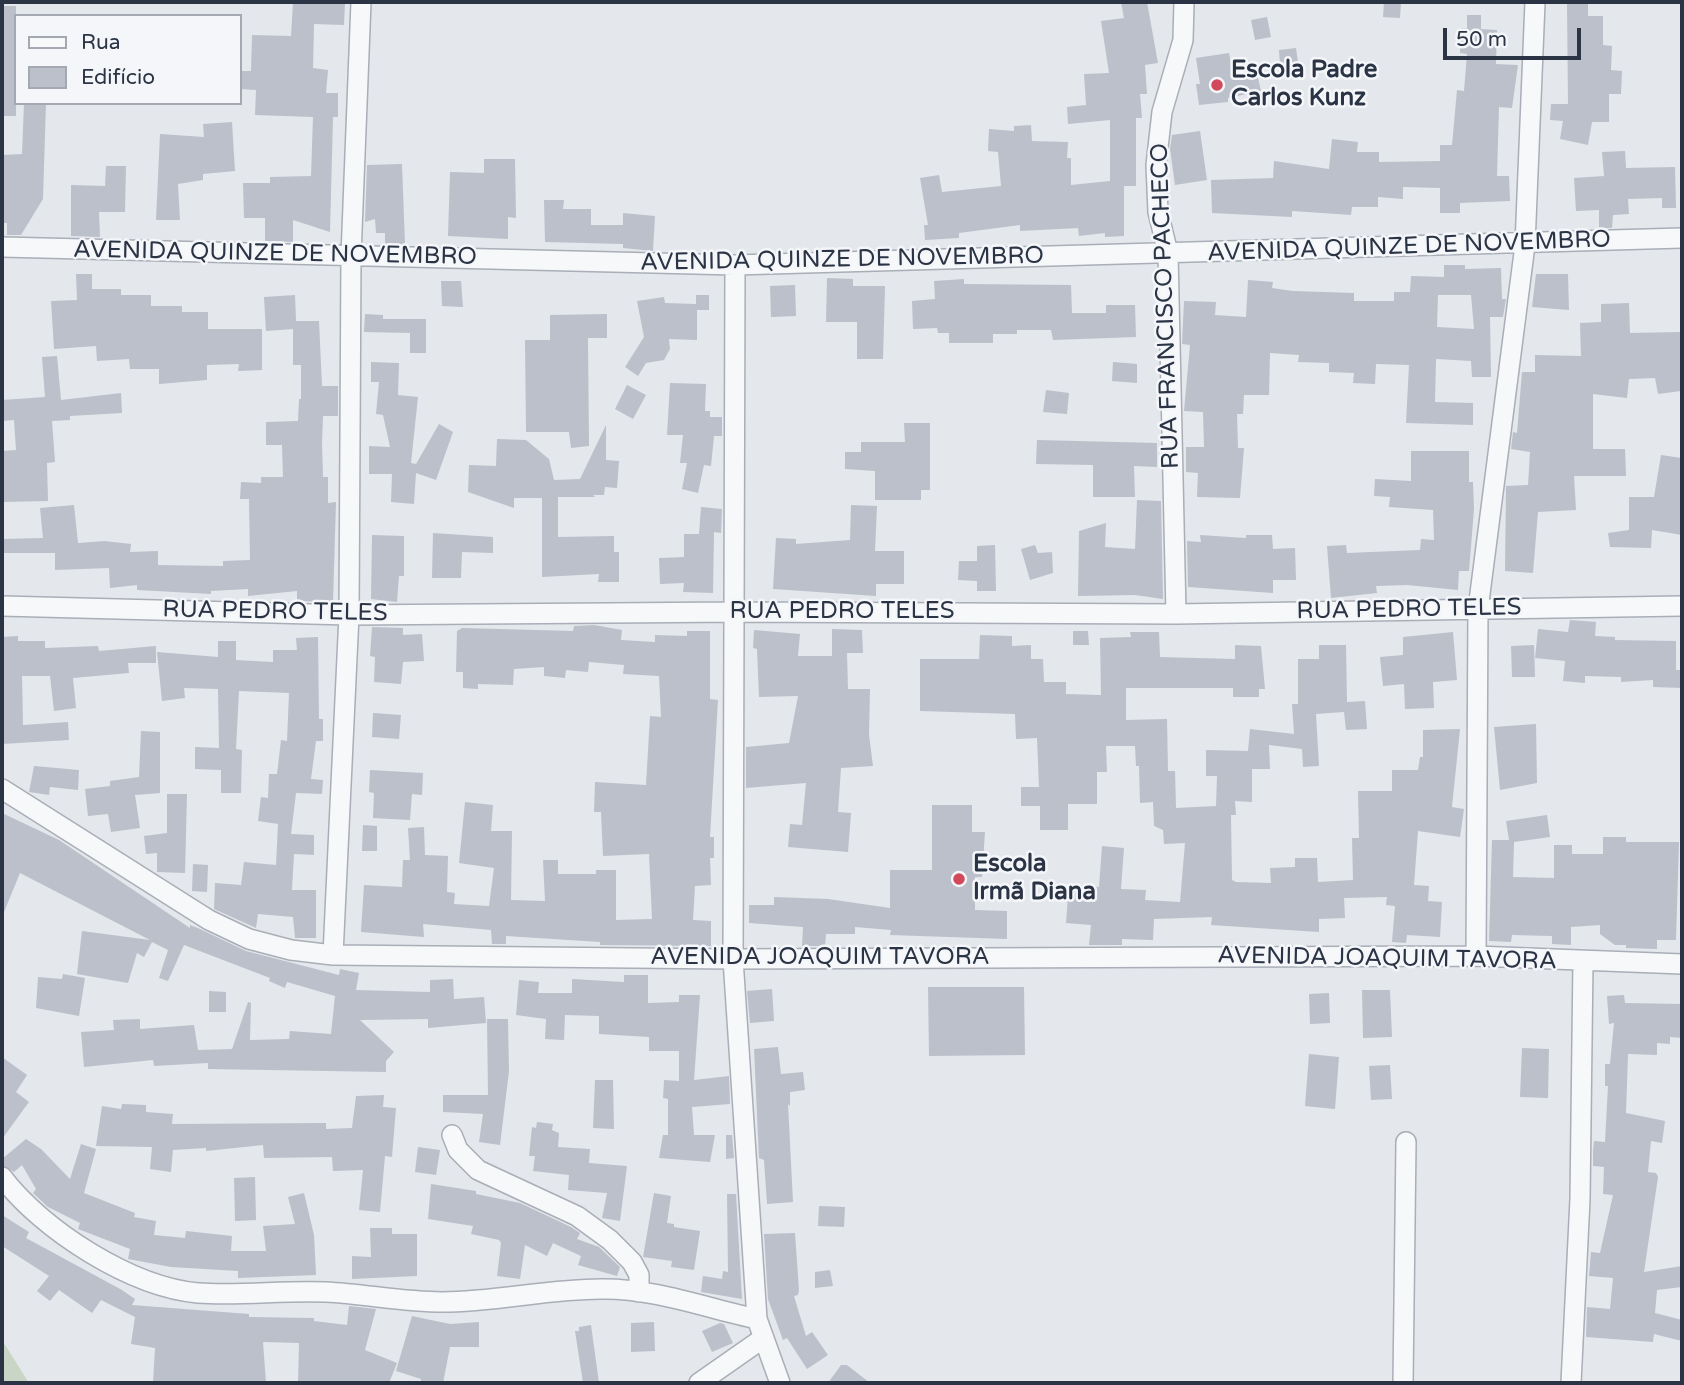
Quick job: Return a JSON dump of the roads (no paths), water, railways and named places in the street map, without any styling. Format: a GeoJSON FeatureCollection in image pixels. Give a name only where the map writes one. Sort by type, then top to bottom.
{"type":"FeatureCollection","features":[{"type":"Feature","properties":{"kind":"street"},"geometry":{"type":"LineString","coordinates":[[333,955],[349,615],[351,256],[361,2]]}},
{"type":"Feature","properties":{"kind":"street","name":"RUA FRANCISCO PACHECO"},"geometry":{"type":"LineString","coordinates":[[1176,614],[1168,253],[1158,212],[1156,165],[1162,112],[1183,40],[1184,2]]}},
{"type":"Feature","properties":{"kind":"street"},"geometry":{"type":"LineString","coordinates":[[1476,956],[1478,609],[1525,245],[1535,2]]}},
{"type":"Feature","properties":{"kind":"street","name":"AVENIDA QUINZE DE NOVEMBRO"},"geometry":{"type":"LineString","coordinates":[[2,247],[735,265],[1525,245],[1682,238]]}},
{"type":"Feature","properties":{"kind":"street"},"geometry":{"type":"LineString","coordinates":[[735,265],[733,959],[757,1320],[780,1383]]}},
{"type":"Feature","properties":{"kind":"street","name":"RUA PEDRO TELES"},"geometry":{"type":"LineString","coordinates":[[2,606],[349,615],[736,612],[1176,614],[1682,606]]}},
{"type":"Feature","properties":{"kind":"street","name":"AVENIDA JOAQUIM TAVORA"},"geometry":{"type":"LineString","coordinates":[[2,789],[209,920],[249,940],[291,950],[333,955],[733,959],[1476,956],[1682,964]]}},
{"type":"Feature","properties":{"kind":"street"},"geometry":{"type":"LineString","coordinates":[[1571,1383],[1580,1199],[1583,961]]}},
{"type":"Feature","properties":{"kind":"street"},"geometry":{"type":"LineString","coordinates":[[452,1135],[458,1150],[478,1170],[577,1216],[610,1240],[632,1262],[639,1275],[639,1292]]}},
{"type":"Feature","properties":{"kind":"street"},"geometry":{"type":"LineString","coordinates":[[1403,1383],[1406,1142]]}},
{"type":"Feature","properties":{"kind":"street"},"geometry":{"type":"LineString","coordinates":[[2,1177],[28,1207],[73,1241],[135,1276],[188,1291],[325,1292],[441,1302],[600,1289],[639,1292],[757,1320]]}},
{"type":"Feature","properties":{"kind":"street"},"geometry":{"type":"LineString","coordinates":[[699,1383],[762,1339]]}},
{"type":"Feature","properties":{"kind":"place","name":"Escola Padre Carlos Kunz"},"geometry":{"type":"Point","coordinates":[1217,85]}},
{"type":"Feature","properties":{"kind":"place","name":"Escola Irmã Diana"},"geometry":{"type":"Point","coordinates":[959,879]}}]}
